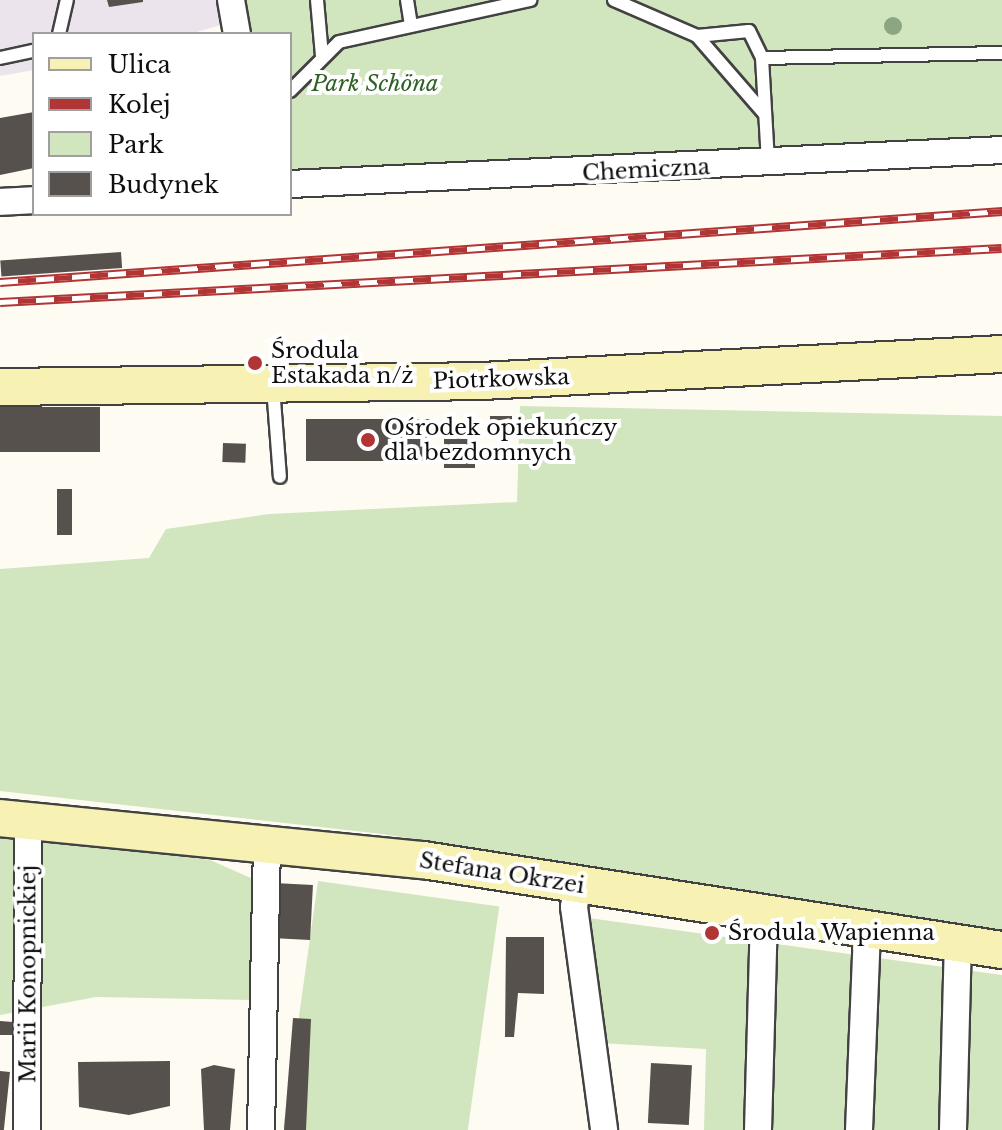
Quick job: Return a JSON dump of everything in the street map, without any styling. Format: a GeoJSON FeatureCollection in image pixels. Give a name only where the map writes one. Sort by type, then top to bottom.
{"type":"FeatureCollection","features":[{"type":"Feature","properties":{"kind":"street"},"geometry":{"type":"LineString","coordinates":[[231,0],[237,32]]}},
{"type":"Feature","properties":{"kind":"street","name":"Chemiczna"},"geometry":{"type":"LineString","coordinates":[[292,184],[1002,150]]}},
{"type":"Feature","properties":{"kind":"street"},"geometry":{"type":"LineString","coordinates":[[0,202],[32,200]]}},
{"type":"Feature","properties":{"kind":"street","name":"Piotrkowska"},"geometry":{"type":"LineString","coordinates":[[0,387],[273,384],[1002,354]]}},
{"type":"Feature","properties":{"kind":"street","name":"Stefana Okrzei"},"geometry":{"type":"LineString","coordinates":[[14,818],[267,841],[578,884],[1002,950]]}},
{"type":"Feature","properties":{"kind":"street","name":"Marii Konopnickiej"},"geometry":{"type":"LineString","coordinates":[[14,818],[27,1130]]}},
{"type":"Feature","properties":{"kind":"street"},"geometry":{"type":"LineString","coordinates":[[261,1130],[267,841]]}},
{"type":"Feature","properties":{"kind":"street"},"geometry":{"type":"LineString","coordinates":[[578,884],[574,907],[604,1130]]}},
{"type":"Feature","properties":{"kind":"street"},"geometry":{"type":"LineString","coordinates":[[758,1130],[764,915]]}},
{"type":"Feature","properties":{"kind":"street"},"geometry":{"type":"LineString","coordinates":[[859,1130],[867,929]]}},
{"type":"Feature","properties":{"kind":"street"},"geometry":{"type":"LineString","coordinates":[[953,1130],[958,942]]}},
{"type":"Feature","properties":{"kind":"lane"},"geometry":{"type":"LineString","coordinates":[[59,32],[67,0]]}},
{"type":"Feature","properties":{"kind":"lane"},"geometry":{"type":"LineString","coordinates":[[317,0],[322,56]]}},
{"type":"Feature","properties":{"kind":"lane"},"geometry":{"type":"LineString","coordinates":[[407,0],[411,24]]}},
{"type":"Feature","properties":{"kind":"lane"},"geometry":{"type":"LineString","coordinates":[[292,89],[322,56],[363,32],[530,0]]}},
{"type":"Feature","properties":{"kind":"lane"},"geometry":{"type":"LineString","coordinates":[[614,0],[697,36],[764,113]]}},
{"type":"Feature","properties":{"kind":"lane"},"geometry":{"type":"LineString","coordinates":[[697,36],[749,31],[762,58],[768,162]]}},
{"type":"Feature","properties":{"kind":"lane"},"geometry":{"type":"LineString","coordinates":[[0,58],[32,51]]}},
{"type":"Feature","properties":{"kind":"lane"},"geometry":{"type":"LineString","coordinates":[[762,58],[1002,53]]}},
{"type":"Feature","properties":{"kind":"lane"},"geometry":{"type":"LineString","coordinates":[[273,384],[280,477]]}},
{"type":"Feature","properties":{"kind":"shaded area"},"geometry":{"type":"Polygon","coordinates":[[[0,0],[217,0],[221,25],[197,32],[32,32],[32,70],[0,76],[0,0]]]}},
{"type":"Feature","properties":{"kind":"green space","name":"Park Schöna"},"geometry":{"type":"Polygon","coordinates":[[[246,0],[1002,0],[1002,140],[292,170],[292,32],[252,32],[246,0]]]}},
{"type":"Feature","properties":{"kind":"green space"},"geometry":{"type":"Polygon","coordinates":[[[520,406],[1002,416],[1002,932],[382,834],[0,791],[0,569],[149,558],[166,529],[269,514],[517,502],[520,406]]]}},
{"type":"Feature","properties":{"kind":"green space"},"geometry":{"type":"Polygon","coordinates":[[[0,832],[210,860],[253,879],[251,1000],[96,997],[0,1015],[0,832]]]}},
{"type":"Feature","properties":{"kind":"green space"},"geometry":{"type":"Polygon","coordinates":[[[318,881],[499,906],[468,1130],[283,1128],[318,881]]]}},
{"type":"Feature","properties":{"kind":"green space"},"geometry":{"type":"Polygon","coordinates":[[[560,914],[1002,975],[1002,1130],[704,1130],[706,1049],[581,1042],[560,914]]]}},
{"type":"Feature","properties":{"kind":"building"},"geometry":{"type":"Polygon","coordinates":[[[107,0],[143,0],[143,2],[109,7],[107,0]]]}},
{"type":"Feature","properties":{"kind":"building"},"geometry":{"type":"Polygon","coordinates":[[[32,112],[32,168],[0,175],[0,118],[32,112]]]}},
{"type":"Feature","properties":{"kind":"building"},"geometry":{"type":"Polygon","coordinates":[[[121,252],[122,268],[1,276],[0,260],[121,252]]]}},
{"type":"Feature","properties":{"kind":"building"},"geometry":{"type":"Polygon","coordinates":[[[0,407],[100,407],[100,452],[0,452],[0,407]]]}},
{"type":"Feature","properties":{"kind":"building"},"geometry":{"type":"Polygon","coordinates":[[[490,416],[512,416],[512,428],[490,428],[490,416]]]}},
{"type":"Feature","properties":{"kind":"building","name":"Ośrodek opiekuńczy dla bezdomnych"},"geometry":{"type":"Polygon","coordinates":[[[306,419],[430,419],[430,461],[306,461],[306,419]]]}},
{"type":"Feature","properties":{"kind":"building"},"geometry":{"type":"Polygon","coordinates":[[[444,424],[475,424],[475,468],[444,468],[444,424]]]}},
{"type":"Feature","properties":{"kind":"building"},"geometry":{"type":"Polygon","coordinates":[[[223,443],[246,444],[245,463],[222,462],[223,443]]]}},
{"type":"Feature","properties":{"kind":"building"},"geometry":{"type":"Polygon","coordinates":[[[57,489],[72,489],[72,535],[57,535],[57,489]]]}},
{"type":"Feature","properties":{"kind":"building"},"geometry":{"type":"Polygon","coordinates":[[[274,883],[313,885],[310,940],[271,938],[274,883]]]}},
{"type":"Feature","properties":{"kind":"building"},"geometry":{"type":"Polygon","coordinates":[[[506,937],[544,937],[544,994],[518,993],[514,1037],[505,1037],[506,937]]]}},
{"type":"Feature","properties":{"kind":"building"},"geometry":{"type":"Polygon","coordinates":[[[293,1018],[311,1019],[306,1130],[284,1130],[293,1018]]]}},
{"type":"Feature","properties":{"kind":"building"},"geometry":{"type":"Polygon","coordinates":[[[0,1021],[13,1022],[12,1035],[0,1035],[0,1021]]]}},
{"type":"Feature","properties":{"kind":"building"},"geometry":{"type":"Polygon","coordinates":[[[170,1061],[170,1106],[129,1115],[79,1107],[78,1062],[170,1061]]]}},
{"type":"Feature","properties":{"kind":"building"},"geometry":{"type":"Polygon","coordinates":[[[651,1063],[692,1065],[689,1125],[648,1123],[651,1063]]]}},
{"type":"Feature","properties":{"kind":"building"},"geometry":{"type":"Polygon","coordinates":[[[214,1065],[235,1069],[230,1130],[204,1130],[201,1069],[214,1065]]]}},
{"type":"Feature","properties":{"kind":"building"},"geometry":{"type":"Polygon","coordinates":[[[0,1071],[10,1072],[4,1130],[0,1130],[0,1071]]]}},
{"type":"Feature","properties":{"kind":"railway"},"geometry":{"type":"LineString","coordinates":[[0,282],[1002,211]]}},
{"type":"Feature","properties":{"kind":"railway"},"geometry":{"type":"LineString","coordinates":[[0,302],[1002,248]]}},
{"type":"Feature","properties":{"kind":"place","name":"Środula Estakada n/ż"},"geometry":{"type":"Point","coordinates":[255,363]}},
{"type":"Feature","properties":{"kind":"place","name":"Ośrodek opiekuńczy dla bezdomnych"},"geometry":{"type":"Point","coordinates":[368,440]}},
{"type":"Feature","properties":{"kind":"place","name":"Środula Wapienna"},"geometry":{"type":"Point","coordinates":[712,933]}}]}
